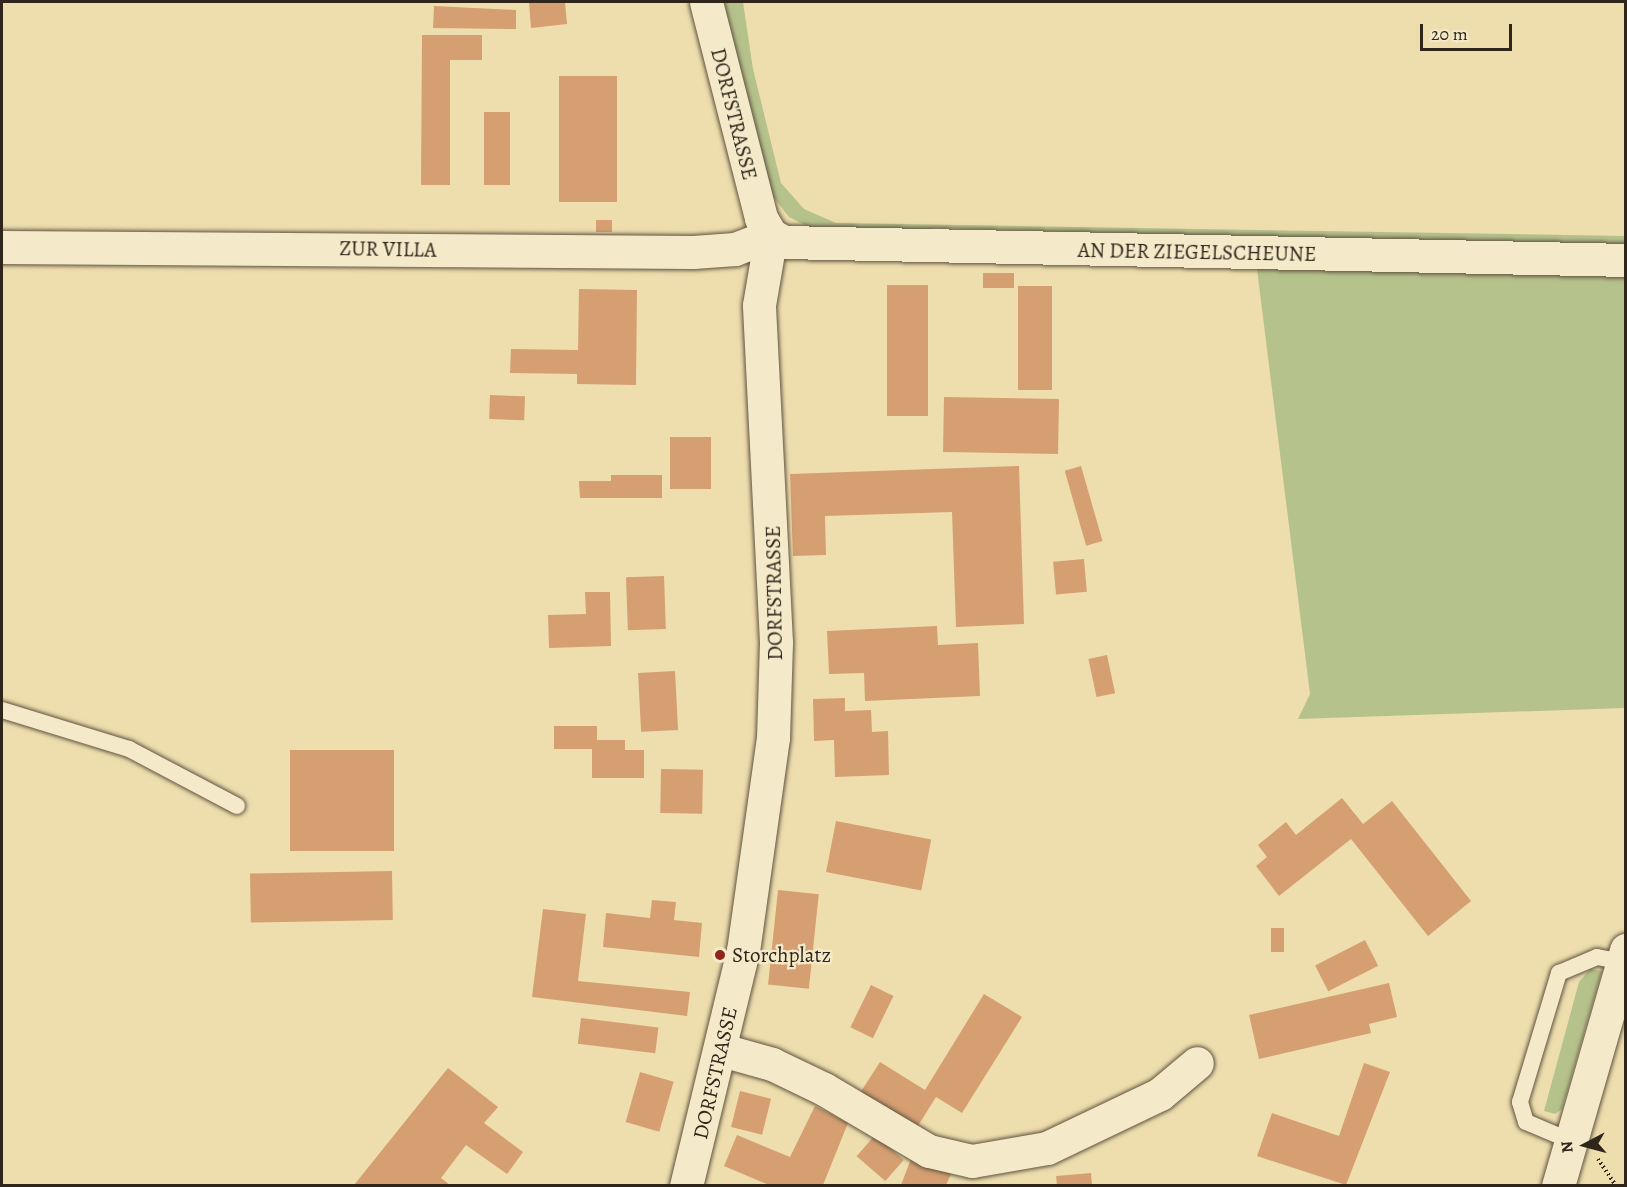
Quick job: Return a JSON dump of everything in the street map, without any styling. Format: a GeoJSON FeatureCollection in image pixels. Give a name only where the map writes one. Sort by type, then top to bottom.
{"type":"FeatureCollection","features":[{"type":"Feature","properties":{"kind":"street","name":"DORFSTRASSE"},"geometry":{"type":"LineString","coordinates":[[686,1185],[722,1050],[743,951],[773,738],[776,642],[759,305],[771,236],[761,218],[706,2]]}},
{"type":"Feature","properties":{"kind":"street","name":"ZUR VILLA"},"geometry":{"type":"LineString","coordinates":[[2,247],[693,252],[735,249],[771,236]]}},
{"type":"Feature","properties":{"kind":"street","name":"AN DER ZIEGELSCHEUNE"},"geometry":{"type":"LineString","coordinates":[[771,236],[798,245],[1626,260]]}},
{"type":"Feature","properties":{"kind":"street"},"geometry":{"type":"LineString","coordinates":[[1558,1185],[1624,956]]}},
{"type":"Feature","properties":{"kind":"street"},"geometry":{"type":"LineString","coordinates":[[722,1050],[772,1064],[824,1089],[929,1151],[972,1161],[1047,1148],[1160,1094],[1197,1063]]}},
{"type":"Feature","properties":{"kind":"lane"},"geometry":{"type":"LineString","coordinates":[[2,710],[129,749],[237,806]]}},
{"type":"Feature","properties":{"kind":"lane"},"geometry":{"type":"LineString","coordinates":[[1571,1141],[1526,1122],[1520,1102],[1559,973],[1597,957],[1624,956]]}},
{"type":"Feature","properties":{"kind":"green space"},"geometry":{"type":"Polygon","coordinates":[[[724,2],[743,2],[753,69],[781,183],[804,209],[836,223],[1625,236],[1625,247],[933,228],[928,233],[817,231],[789,217],[770,193],[724,2]]]}},
{"type":"Feature","properties":{"kind":"green space"},"geometry":{"type":"Polygon","coordinates":[[[1257,269],[1625,275],[1625,708],[1298,719],[1310,694],[1257,269]]]}},
{"type":"Feature","properties":{"kind":"green space"},"geometry":{"type":"Polygon","coordinates":[[[1590,969],[1602,971],[1562,1109],[1555,1114],[1544,1111],[1579,982],[1590,969]]]}},
{"type":"Feature","properties":{"kind":"building"},"geometry":{"type":"Polygon","coordinates":[[[529,2],[565,2],[567,24],[531,28],[529,2]]]}},
{"type":"Feature","properties":{"kind":"building"},"geometry":{"type":"Polygon","coordinates":[[[434,6],[516,10],[516,29],[433,28],[434,6]]]}},
{"type":"Feature","properties":{"kind":"building"},"geometry":{"type":"Polygon","coordinates":[[[422,35],[482,35],[482,60],[450,60],[450,185],[421,185],[422,35]]]}},
{"type":"Feature","properties":{"kind":"building"},"geometry":{"type":"Polygon","coordinates":[[[559,76],[617,76],[617,202],[559,202],[559,76]]]}},
{"type":"Feature","properties":{"kind":"building"},"geometry":{"type":"Polygon","coordinates":[[[484,112],[510,112],[510,185],[484,185],[484,112]]]}},
{"type":"Feature","properties":{"kind":"building"},"geometry":{"type":"Polygon","coordinates":[[[596,220],[612,220],[612,232],[596,232],[596,220]]]}},
{"type":"Feature","properties":{"kind":"building"},"geometry":{"type":"Polygon","coordinates":[[[983,273],[1014,273],[1014,288],[983,288],[983,273]]]}},
{"type":"Feature","properties":{"kind":"building"},"geometry":{"type":"Polygon","coordinates":[[[887,285],[928,285],[928,416],[887,416],[887,285]]]}},
{"type":"Feature","properties":{"kind":"building"},"geometry":{"type":"Polygon","coordinates":[[[1018,286],[1052,286],[1052,390],[1018,390],[1018,286]]]}},
{"type":"Feature","properties":{"kind":"building"},"geometry":{"type":"Polygon","coordinates":[[[579,289],[637,290],[636,385],[577,384],[577,374],[510,373],[511,349],[578,350],[579,289]]]}},
{"type":"Feature","properties":{"kind":"building"},"geometry":{"type":"Polygon","coordinates":[[[490,395],[525,396],[524,420],[489,419],[490,395]]]}},
{"type":"Feature","properties":{"kind":"building"},"geometry":{"type":"Polygon","coordinates":[[[944,397],[1059,399],[1058,454],[943,452],[944,397]]]}},
{"type":"Feature","properties":{"kind":"building"},"geometry":{"type":"Polygon","coordinates":[[[670,437],[711,437],[711,489],[670,489],[670,437]]]}},
{"type":"Feature","properties":{"kind":"building"},"geometry":{"type":"Polygon","coordinates":[[[1019,466],[1024,624],[956,627],[952,512],[825,516],[826,555],[793,556],[790,474],[1019,466]]]}},
{"type":"Feature","properties":{"kind":"building"},"geometry":{"type":"Polygon","coordinates":[[[1081,466],[1102,541],[1086,546],[1065,471],[1081,466]]]}},
{"type":"Feature","properties":{"kind":"building"},"geometry":{"type":"Polygon","coordinates":[[[611,475],[662,475],[662,498],[580,498],[579,481],[611,481],[611,475]]]}},
{"type":"Feature","properties":{"kind":"building"},"geometry":{"type":"Polygon","coordinates":[[[1084,559],[1087,592],[1056,595],[1053,562],[1084,559]]]}},
{"type":"Feature","properties":{"kind":"building"},"geometry":{"type":"Polygon","coordinates":[[[664,576],[666,629],[628,630],[626,577],[664,576]]]}},
{"type":"Feature","properties":{"kind":"building"},"geometry":{"type":"Polygon","coordinates":[[[585,592],[610,592],[611,646],[549,648],[548,615],[586,614],[585,592]]]}},
{"type":"Feature","properties":{"kind":"building"},"geometry":{"type":"Polygon","coordinates":[[[937,626],[938,645],[978,643],[980,696],[865,701],[864,673],[829,674],[827,631],[937,626]]]}},
{"type":"Feature","properties":{"kind":"building"},"geometry":{"type":"Polygon","coordinates":[[[1107,655],[1115,693],[1097,697],[1088,659],[1107,655]]]}},
{"type":"Feature","properties":{"kind":"building"},"geometry":{"type":"Polygon","coordinates":[[[675,671],[678,730],[641,732],[638,673],[675,671]]]}},
{"type":"Feature","properties":{"kind":"building"},"geometry":{"type":"Polygon","coordinates":[[[845,698],[845,711],[871,710],[872,732],[888,731],[889,775],[835,777],[834,740],[814,741],[813,699],[845,698]]]}},
{"type":"Feature","properties":{"kind":"building"},"geometry":{"type":"Polygon","coordinates":[[[554,726],[597,726],[597,740],[625,740],[625,750],[644,750],[644,778],[592,778],[592,749],[554,749],[554,726]]]}},
{"type":"Feature","properties":{"kind":"building"},"geometry":{"type":"Polygon","coordinates":[[[290,750],[394,750],[394,851],[290,851],[290,750]]]}},
{"type":"Feature","properties":{"kind":"building"},"geometry":{"type":"Polygon","coordinates":[[[661,769],[703,770],[702,814],[660,813],[661,769]]]}},
{"type":"Feature","properties":{"kind":"building"},"geometry":{"type":"Polygon","coordinates":[[[1342,798],[1363,824],[1392,801],[1471,901],[1428,936],[1351,839],[1279,896],[1256,866],[1267,857],[1258,845],[1286,822],[1296,835],[1342,798]]]}},
{"type":"Feature","properties":{"kind":"building"},"geometry":{"type":"Polygon","coordinates":[[[836,821],[931,840],[921,891],[826,872],[836,821]]]}},
{"type":"Feature","properties":{"kind":"building"},"geometry":{"type":"Polygon","coordinates":[[[392,871],[393,920],[251,922],[250,873],[392,871]]]}},
{"type":"Feature","properties":{"kind":"building"},"geometry":{"type":"Polygon","coordinates":[[[778,890],[819,894],[809,989],[768,984],[778,890]]]}},
{"type":"Feature","properties":{"kind":"building"},"geometry":{"type":"Polygon","coordinates":[[[652,900],[676,902],[674,920],[702,923],[699,957],[603,947],[606,913],[650,918],[652,900]]]}},
{"type":"Feature","properties":{"kind":"building"},"geometry":{"type":"Polygon","coordinates":[[[543,909],[586,914],[578,981],[690,992],[687,1016],[532,997],[543,909]]]}},
{"type":"Feature","properties":{"kind":"building"},"geometry":{"type":"Polygon","coordinates":[[[1271,928],[1284,928],[1284,952],[1271,952],[1271,928]]]}},
{"type":"Feature","properties":{"kind":"building"},"geometry":{"type":"Polygon","coordinates":[[[1365,940],[1378,966],[1328,991],[1315,965],[1365,940]]]}},
{"type":"Feature","properties":{"kind":"building"},"geometry":{"type":"Polygon","coordinates":[[[1389,983],[1397,1017],[1369,1024],[1371,1033],[1259,1059],[1249,1015],[1389,983]]]}},
{"type":"Feature","properties":{"kind":"building"},"geometry":{"type":"Polygon","coordinates":[[[871,985],[893,996],[873,1038],[850,1027],[871,985]]]}},
{"type":"Feature","properties":{"kind":"building"},"geometry":{"type":"Polygon","coordinates":[[[984,994],[1022,1017],[962,1113],[936,1097],[916,1129],[860,1093],[880,1062],[925,1090],[984,994]]]}},
{"type":"Feature","properties":{"kind":"building"},"geometry":{"type":"Polygon","coordinates":[[[581,1018],[658,1028],[655,1053],[578,1044],[581,1018]]]}},
{"type":"Feature","properties":{"kind":"building"},"geometry":{"type":"Polygon","coordinates":[[[1364,1063],[1390,1072],[1346,1185],[1257,1156],[1272,1113],[1339,1136],[1364,1063]]]}},
{"type":"Feature","properties":{"kind":"building"},"geometry":{"type":"Polygon","coordinates":[[[448,1068],[498,1107],[484,1123],[523,1152],[507,1174],[466,1145],[441,1178],[450,1185],[354,1185],[448,1068]]]}},
{"type":"Feature","properties":{"kind":"building"},"geometry":{"type":"Polygon","coordinates":[[[640,1072],[674,1082],[659,1132],[626,1122],[640,1072]]]}},
{"type":"Feature","properties":{"kind":"building"},"geometry":{"type":"Polygon","coordinates":[[[740,1091],[771,1099],[762,1135],[731,1127],[740,1091]]]}},
{"type":"Feature","properties":{"kind":"building"},"geometry":{"type":"Polygon","coordinates":[[[815,1106],[848,1123],[823,1185],[769,1185],[724,1166],[737,1135],[790,1157],[815,1106]]]}},
{"type":"Feature","properties":{"kind":"building"},"geometry":{"type":"Polygon","coordinates":[[[875,1135],[904,1160],[885,1181],[857,1156],[875,1135]]]}},
{"type":"Feature","properties":{"kind":"building"},"geometry":{"type":"Polygon","coordinates":[[[911,1159],[951,1174],[946,1185],[901,1185],[911,1159]]]}},
{"type":"Feature","properties":{"kind":"building"},"geometry":{"type":"Polygon","coordinates":[[[1091,1173],[1092,1185],[1057,1186],[1056,1176],[1091,1173]]]}},
{"type":"Feature","properties":{"kind":"place","name":"Storchplatz"},"geometry":{"type":"Point","coordinates":[720,955]}}]}
